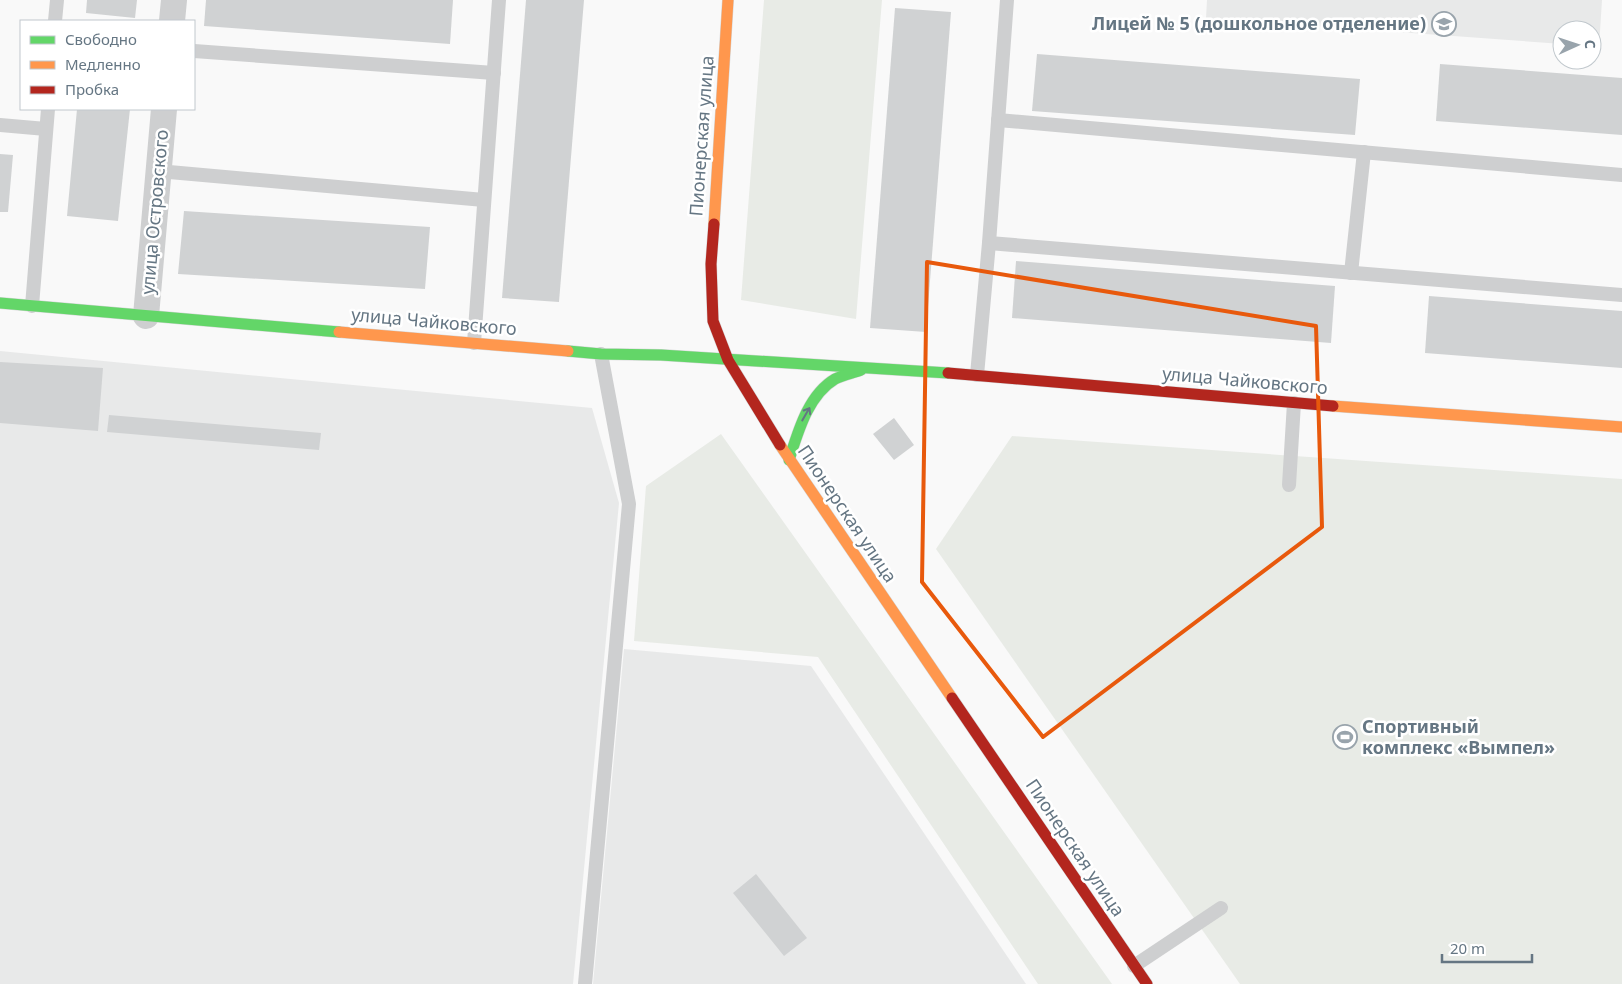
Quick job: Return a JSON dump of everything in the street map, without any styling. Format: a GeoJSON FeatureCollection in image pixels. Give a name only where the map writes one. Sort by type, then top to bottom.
{"type":"FeatureCollection","features":[{"type":"Feature","properties":{"kind":"street"},"geometry":{"type":"LineString","coordinates":[[172,20],[174,0]]}},
{"type":"Feature","properties":{"kind":"street","name":"Пионерская улица"},"geometry":{"type":"LineString","coordinates":[[728,0],[711,264],[713,321],[728,360],[789,460],[1147,984]]}},
{"type":"Feature","properties":{"kind":"street","name":"улица Островского"},"geometry":{"type":"LineString","coordinates":[[146,316],[164,110]]}},
{"type":"Feature","properties":{"kind":"street","name":"улица Чайковского"},"geometry":{"type":"LineString","coordinates":[[0,304],[601,354],[660,355],[977,376],[1294,403],[1622,427]]}},
{"type":"Feature","properties":{"kind":"street","name":"улица Чайковского"},"geometry":{"type":"LineString","coordinates":[[789,460],[800,426],[816,397],[834,380],[865,369]]}},
{"type":"Feature","properties":{"kind":"lane"},"geometry":{"type":"LineString","coordinates":[[55,20],[57,0]]}},
{"type":"Feature","properties":{"kind":"lane"},"geometry":{"type":"LineString","coordinates":[[474,343],[499,0]]}},
{"type":"Feature","properties":{"kind":"lane"},"geometry":{"type":"LineString","coordinates":[[977,376],[1007,0]]}},
{"type":"Feature","properties":{"kind":"lane"},"geometry":{"type":"LineString","coordinates":[[195,51],[494,73]]}},
{"type":"Feature","properties":{"kind":"lane"},"geometry":{"type":"LineString","coordinates":[[32,306],[48,110]]}},
{"type":"Feature","properties":{"kind":"lane"},"geometry":{"type":"LineString","coordinates":[[998,120],[1622,174]]}},
{"type":"Feature","properties":{"kind":"lane"},"geometry":{"type":"LineString","coordinates":[[0,125],[46,128]]}},
{"type":"Feature","properties":{"kind":"lane"},"geometry":{"type":"LineString","coordinates":[[1351,273],[1364,152]]}},
{"type":"Feature","properties":{"kind":"lane"},"geometry":{"type":"LineString","coordinates":[[158,171],[484,200]]}},
{"type":"Feature","properties":{"kind":"lane"},"geometry":{"type":"LineString","coordinates":[[989,243],[1622,295]]}},
{"type":"Feature","properties":{"kind":"lane"},"geometry":{"type":"LineString","coordinates":[[584,984],[629,504],[601,354]]}},
{"type":"Feature","properties":{"kind":"lane"},"geometry":{"type":"LineString","coordinates":[[1289,485],[1294,403]]}},
{"type":"Feature","properties":{"kind":"lane"},"geometry":{"type":"LineString","coordinates":[[1134,966],[1221,908]]}},
{"type":"Feature","properties":{"kind":"highlighted area"},"geometry":{"type":"Polygon","coordinates":[[[927,262],[1316,326],[1322,527],[1043,737],[922,582],[927,262]]]}},
{"type":"Feature","properties":{"kind":"shaded area"},"geometry":{"type":"Polygon","coordinates":[[[764,0],[882,0],[856,319],[741,300],[764,0]]]}},
{"type":"Feature","properties":{"kind":"shaded area","name":"Лицей № 5 (дошкольное отделение)"},"geometry":{"type":"Polygon","coordinates":[[[1207,0],[1602,0],[1601,20],[1552,20],[1552,43],[1206,18],[1207,0]]]}},
{"type":"Feature","properties":{"kind":"shaded area"},"geometry":{"type":"Polygon","coordinates":[[[0,351],[592,408],[619,503],[573,984],[0,984],[0,351]]]}},
{"type":"Feature","properties":{"kind":"shaded area"},"geometry":{"type":"Polygon","coordinates":[[[721,434],[1112,984],[1038,984],[818,657],[634,641],[646,486],[721,434]]]}},
{"type":"Feature","properties":{"kind":"shaded area","name":"Спортивный комплекс «Вымпел»"},"geometry":{"type":"Polygon","coordinates":[[[1012,436],[1622,479],[1622,984],[1240,984],[936,549],[1012,436]]]}},
{"type":"Feature","properties":{"kind":"shaded area"},"geometry":{"type":"Polygon","coordinates":[[[624,649],[811,666],[1026,984],[593,984],[624,649]]]}},
{"type":"Feature","properties":{"kind":"building"},"geometry":{"type":"Polygon","coordinates":[[[87,0],[137,0],[135,18],[86,13],[87,0]]]}},
{"type":"Feature","properties":{"kind":"building"},"geometry":{"type":"Polygon","coordinates":[[[206,0],[453,0],[450,44],[204,26],[206,0]]]}},
{"type":"Feature","properties":{"kind":"building"},"geometry":{"type":"Polygon","coordinates":[[[526,0],[584,0],[559,302],[502,298],[526,0]]]}},
{"type":"Feature","properties":{"kind":"building"},"geometry":{"type":"Polygon","coordinates":[[[895,8],[951,12],[926,332],[870,328],[895,8]]]}},
{"type":"Feature","properties":{"kind":"building"},"geometry":{"type":"Polygon","coordinates":[[[1037,54],[1360,79],[1355,135],[1032,111],[1037,54]]]}},
{"type":"Feature","properties":{"kind":"building"},"geometry":{"type":"Polygon","coordinates":[[[1440,64],[1622,78],[1622,135],[1436,121],[1440,64]]]}},
{"type":"Feature","properties":{"kind":"building"},"geometry":{"type":"Polygon","coordinates":[[[77,110],[130,110],[118,221],[67,216],[77,110]]]}},
{"type":"Feature","properties":{"kind":"building"},"geometry":{"type":"Polygon","coordinates":[[[0,154],[13,155],[8,212],[0,212],[0,154]]]}},
{"type":"Feature","properties":{"kind":"building"},"geometry":{"type":"Polygon","coordinates":[[[184,211],[430,227],[425,289],[178,274],[184,211]]]}},
{"type":"Feature","properties":{"kind":"building"},"geometry":{"type":"Polygon","coordinates":[[[1016,261],[1335,286],[1331,343],[1012,318],[1016,261]]]}},
{"type":"Feature","properties":{"kind":"building"},"geometry":{"type":"Polygon","coordinates":[[[1429,296],[1622,311],[1622,368],[1425,353],[1429,296]]]}},
{"type":"Feature","properties":{"kind":"building"},"geometry":{"type":"Polygon","coordinates":[[[0,362],[103,368],[98,431],[0,423],[0,362]]]}},
{"type":"Feature","properties":{"kind":"building"},"geometry":{"type":"Polygon","coordinates":[[[109,415],[321,433],[319,450],[107,432],[109,415]]]}},
{"type":"Feature","properties":{"kind":"building"},"geometry":{"type":"Polygon","coordinates":[[[894,418],[914,445],[894,460],[873,434],[894,418]]]}},
{"type":"Feature","properties":{"kind":"building"},"geometry":{"type":"Polygon","coordinates":[[[756,874],[807,938],[784,956],[733,893],[756,874]]]}},
{"type":"Feature","properties":{"kind":"traffic: fast"},"geometry":{"type":"LineString","coordinates":[[0,303],[339,332]]}},
{"type":"Feature","properties":{"kind":"traffic: fast"},"geometry":{"type":"LineString","coordinates":[[568,351],[948,373]]}},
{"type":"Feature","properties":{"kind":"traffic: fast"},"geometry":{"type":"LineString","coordinates":[[789,460],[805,415],[818,394],[835,379],[861,370]]}},
{"type":"Feature","properties":{"kind":"traffic: slow"},"geometry":{"type":"LineString","coordinates":[[714,224],[728,0]]}},
{"type":"Feature","properties":{"kind":"traffic: slow"},"geometry":{"type":"LineString","coordinates":[[339,332],[568,351]]}},
{"type":"Feature","properties":{"kind":"traffic: slow"},"geometry":{"type":"LineString","coordinates":[[1333,406],[1622,427]]}},
{"type":"Feature","properties":{"kind":"traffic: slow"},"geometry":{"type":"LineString","coordinates":[[780,445],[952,698]]}},
{"type":"Feature","properties":{"kind":"traffic: jam"},"geometry":{"type":"LineString","coordinates":[[714,224],[711,264],[713,321],[728,360],[780,445]]}},
{"type":"Feature","properties":{"kind":"traffic: jam"},"geometry":{"type":"LineString","coordinates":[[948,373],[1333,406]]}},
{"type":"Feature","properties":{"kind":"traffic: jam"},"geometry":{"type":"LineString","coordinates":[[952,698],[1147,984]]}},
{"type":"Feature","properties":{"kind":"place","name":"Лицей № 5 (дошкольное отделение)"},"geometry":{"type":"Point","coordinates":[1444,24]}},
{"type":"Feature","properties":{"kind":"place","name":"Спортивный комплекс «Вымпел»"},"geometry":{"type":"Point","coordinates":[1345,737]}}]}
